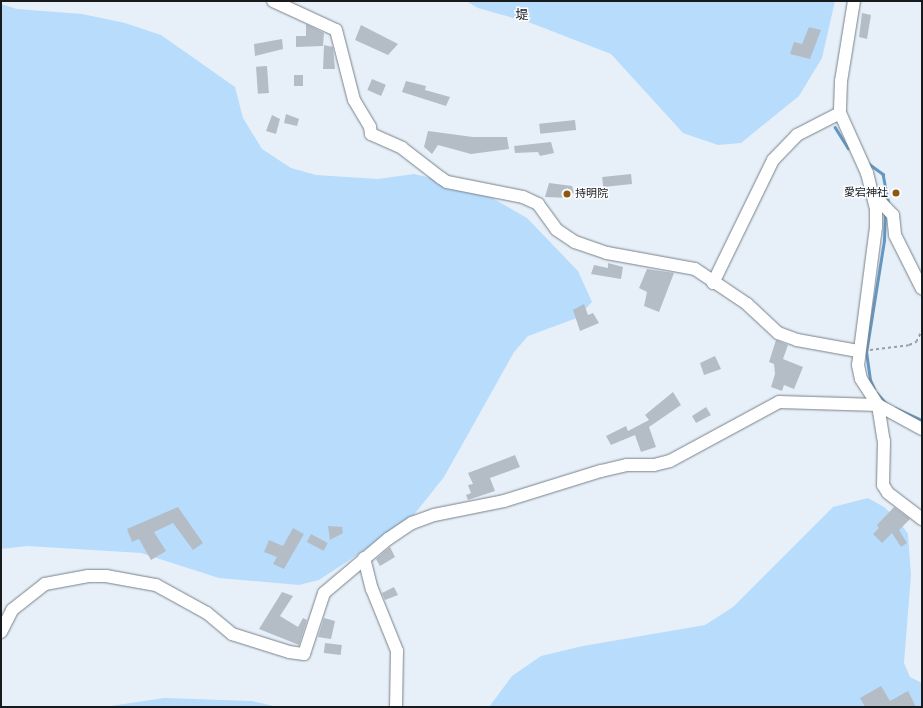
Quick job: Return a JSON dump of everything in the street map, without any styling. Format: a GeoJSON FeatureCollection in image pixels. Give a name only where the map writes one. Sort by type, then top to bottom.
{"type":"FeatureCollection","features":[{"type":"Feature","properties":{"kind":"street"},"geometry":{"type":"LineString","coordinates":[[273,1],[336,30],[354,100],[370,127],[371,134],[402,148],[447,182],[523,197],[538,204],[558,230],[575,242],[607,253],[695,269],[713,283],[748,304],[778,333],[797,340],[863,350]]}},
{"type":"Feature","properties":{"kind":"street"},"geometry":{"type":"LineString","coordinates":[[854,1],[841,81],[840,113],[875,196],[876,228],[861,379],[878,405],[884,441],[883,485],[888,493],[922,519]]}},
{"type":"Feature","properties":{"kind":"street"},"geometry":{"type":"LineString","coordinates":[[713,283],[773,160],[797,135],[840,113]]}},
{"type":"Feature","properties":{"kind":"street"},"geometry":{"type":"LineString","coordinates":[[875,196],[893,215],[895,235],[902,254],[922,289]]}},
{"type":"Feature","properties":{"kind":"street"},"geometry":{"type":"LineString","coordinates":[[1,632],[12,610],[45,584],[88,576],[106,576],[156,585],[207,613],[232,634],[289,652],[304,654],[324,593],[364,558],[412,523],[434,515],[504,501],[601,471],[627,466],[654,466],[670,461],[779,402],[878,405],[922,429]]}},
{"type":"Feature","properties":{"kind":"street"},"geometry":{"type":"LineString","coordinates":[[364,558],[372,589],[397,651],[396,707]]}},
{"type":"Feature","properties":{"kind":"path"},"geometry":{"type":"LineString","coordinates":[[863,350],[909,345],[916,342],[922,330]]}},
{"type":"Feature","properties":{"kind":"shaded area"},"geometry":{"type":"Polygon","coordinates":[[[466,1],[835,1],[822,58],[799,96],[741,143],[718,145],[683,133],[611,54],[531,23],[478,8],[466,1]]]}},
{"type":"Feature","properties":{"kind":"shaded area"},"geometry":{"type":"Polygon","coordinates":[[[1,4],[17,9],[82,14],[125,23],[161,35],[235,87],[243,118],[262,149],[291,168],[316,175],[378,179],[414,174],[477,189],[527,218],[578,271],[592,302],[577,318],[528,336],[514,352],[444,477],[409,521],[319,580],[299,585],[219,578],[141,553],[27,546],[1,549],[1,4]]]}},
{"type":"Feature","properties":{"kind":"shaded area"},"geometry":{"type":"Polygon","coordinates":[[[868,498],[884,507],[899,521],[908,534],[911,575],[904,663],[910,677],[922,683],[922,707],[489,707],[512,676],[541,656],[583,646],[705,625],[733,607],[833,507],[868,498]]]}},
{"type":"Feature","properties":{"kind":"shaded area"},"geometry":{"type":"Polygon","coordinates":[[[164,698],[252,701],[278,707],[104,707],[164,698]]]}},
{"type":"Feature","properties":{"kind":"building"},"geometry":{"type":"Polygon","coordinates":[[[862,13],[871,15],[867,39],[859,37],[862,13]]]}},
{"type":"Feature","properties":{"kind":"building"},"geometry":{"type":"Polygon","coordinates":[[[306,24],[324,33],[323,46],[296,47],[296,36],[306,36],[306,24]]]}},
{"type":"Feature","properties":{"kind":"building"},"geometry":{"type":"Polygon","coordinates":[[[361,25],[398,44],[388,55],[355,40],[361,25]]]}},
{"type":"Feature","properties":{"kind":"building"},"geometry":{"type":"Polygon","coordinates":[[[809,27],[821,30],[810,59],[790,54],[794,42],[802,44],[809,27]]]}},
{"type":"Feature","properties":{"kind":"building"},"geometry":{"type":"Polygon","coordinates":[[[282,39],[283,49],[255,56],[254,44],[282,39]]]}},
{"type":"Feature","properties":{"kind":"building"},"geometry":{"type":"Polygon","coordinates":[[[324,45],[333,47],[335,69],[323,69],[324,45]]]}},
{"type":"Feature","properties":{"kind":"building"},"geometry":{"type":"Polygon","coordinates":[[[267,66],[269,93],[258,94],[256,67],[267,66]]]}},
{"type":"Feature","properties":{"kind":"building"},"geometry":{"type":"Polygon","coordinates":[[[294,75],[303,75],[303,86],[294,86],[294,75]]]}},
{"type":"Feature","properties":{"kind":"building"},"geometry":{"type":"Polygon","coordinates":[[[372,79],[386,85],[381,96],[367,90],[372,79]]]}},
{"type":"Feature","properties":{"kind":"building"},"geometry":{"type":"Polygon","coordinates":[[[406,81],[426,86],[425,90],[450,97],[446,106],[402,92],[406,81]]]}},
{"type":"Feature","properties":{"kind":"building"},"geometry":{"type":"Polygon","coordinates":[[[286,114],[299,119],[297,126],[284,123],[286,114]]]}},
{"type":"Feature","properties":{"kind":"building"},"geometry":{"type":"Polygon","coordinates":[[[272,115],[280,119],[276,134],[266,131],[272,115]]]}},
{"type":"Feature","properties":{"kind":"building"},"geometry":{"type":"Polygon","coordinates":[[[575,120],[576,130],[540,134],[539,124],[575,120]]]}},
{"type":"Feature","properties":{"kind":"building"},"geometry":{"type":"Polygon","coordinates":[[[428,131],[473,137],[507,137],[509,149],[471,154],[438,145],[432,154],[424,147],[428,131]]]}},
{"type":"Feature","properties":{"kind":"building"},"geometry":{"type":"Polygon","coordinates":[[[551,142],[554,153],[540,156],[538,152],[515,153],[514,146],[551,142]]]}},
{"type":"Feature","properties":{"kind":"building"},"geometry":{"type":"Polygon","coordinates":[[[631,174],[632,184],[603,187],[602,177],[631,174]]]}},
{"type":"Feature","properties":{"kind":"building"},"geometry":{"type":"Polygon","coordinates":[[[549,183],[572,186],[574,193],[570,194],[570,198],[545,197],[549,183]]]}},
{"type":"Feature","properties":{"kind":"building"},"geometry":{"type":"Polygon","coordinates":[[[608,263],[623,267],[621,279],[591,274],[594,265],[608,268],[608,263]]]}},
{"type":"Feature","properties":{"kind":"building"},"geometry":{"type":"Polygon","coordinates":[[[647,269],[674,273],[659,312],[644,306],[647,292],[639,288],[647,269]]]}},
{"type":"Feature","properties":{"kind":"building"},"geometry":{"type":"Polygon","coordinates":[[[584,304],[588,315],[593,313],[599,323],[580,331],[573,310],[584,304]]]}},
{"type":"Feature","properties":{"kind":"building"},"geometry":{"type":"Polygon","coordinates":[[[776,340],[788,345],[783,359],[803,367],[794,389],[784,385],[782,391],[771,387],[775,374],[774,364],[769,362],[776,340]]]}},
{"type":"Feature","properties":{"kind":"building"},"geometry":{"type":"Polygon","coordinates":[[[715,356],[721,369],[704,375],[700,363],[715,356]]]}},
{"type":"Feature","properties":{"kind":"building"},"geometry":{"type":"Polygon","coordinates":[[[673,392],[681,405],[649,427],[656,447],[641,452],[635,435],[611,445],[606,436],[626,426],[628,431],[649,420],[645,415],[673,392]]]}},
{"type":"Feature","properties":{"kind":"building"},"geometry":{"type":"Polygon","coordinates":[[[706,407],[711,415],[696,423],[692,416],[706,407]]]}},
{"type":"Feature","properties":{"kind":"building"},"geometry":{"type":"Polygon","coordinates":[[[515,455],[520,467],[490,478],[495,491],[468,500],[466,495],[471,493],[468,485],[473,484],[468,473],[515,455]]]}},
{"type":"Feature","properties":{"kind":"building"},"geometry":{"type":"Polygon","coordinates":[[[178,507],[203,543],[193,550],[173,523],[154,532],[166,551],[151,560],[139,539],[132,542],[127,529],[178,507]]]}},
{"type":"Feature","properties":{"kind":"building"},"geometry":{"type":"Polygon","coordinates":[[[894,507],[910,519],[899,530],[907,543],[901,547],[892,533],[882,543],[873,534],[879,528],[877,525],[894,507]]]}},
{"type":"Feature","properties":{"kind":"building"},"geometry":{"type":"Polygon","coordinates":[[[328,526],[342,527],[343,533],[330,540],[328,526]]]}},
{"type":"Feature","properties":{"kind":"building"},"geometry":{"type":"Polygon","coordinates":[[[293,528],[304,534],[284,569],[273,564],[277,557],[264,552],[269,540],[283,546],[293,528]]]}},
{"type":"Feature","properties":{"kind":"building"},"geometry":{"type":"Polygon","coordinates":[[[311,534],[328,543],[324,551],[307,542],[311,534]]]}},
{"type":"Feature","properties":{"kind":"building"},"geometry":{"type":"Polygon","coordinates":[[[390,547],[395,557],[380,566],[376,559],[390,547]]]}},
{"type":"Feature","properties":{"kind":"building"},"geometry":{"type":"Polygon","coordinates":[[[394,587],[398,595],[385,600],[382,593],[394,587]]]}},
{"type":"Feature","properties":{"kind":"building"},"geometry":{"type":"Polygon","coordinates":[[[282,592],[293,596],[280,616],[298,627],[303,618],[307,620],[299,645],[259,629],[282,592]]]}},
{"type":"Feature","properties":{"kind":"building"},"geometry":{"type":"Polygon","coordinates":[[[324,618],[335,621],[331,639],[318,637],[324,618]]]}},
{"type":"Feature","properties":{"kind":"building"},"geometry":{"type":"Polygon","coordinates":[[[325,643],[342,645],[341,655],[324,653],[325,643]]]}},
{"type":"Feature","properties":{"kind":"building"},"geometry":{"type":"Polygon","coordinates":[[[881,686],[890,701],[908,691],[916,707],[865,707],[860,698],[881,686]]]}},
{"type":"Feature","properties":{"kind":"waterway"},"geometry":{"type":"LineString","coordinates":[[835,127],[848,148]]}},
{"type":"Feature","properties":{"kind":"waterway"},"geometry":{"type":"LineString","coordinates":[[868,163],[883,174],[889,205]]}},
{"type":"Feature","properties":{"kind":"waterway"},"geometry":{"type":"LineString","coordinates":[[874,389],[870,380],[866,353],[884,240],[885,213]]}},
{"type":"Feature","properties":{"kind":"waterway"},"geometry":{"type":"LineString","coordinates":[[877,393],[887,404]]}},
{"type":"Feature","properties":{"kind":"waterway"},"geometry":{"type":"LineString","coordinates":[[895,408],[922,420]]}},
{"type":"Feature","properties":{"kind":"place","name":"愛宕神社"},"geometry":{"type":"Point","coordinates":[896,193]}},
{"type":"Feature","properties":{"kind":"place","name":"持明院"},"geometry":{"type":"Point","coordinates":[567,194]}},
{"type":"Feature","properties":{"kind":"district","name":"堤"},"geometry":{"type":"Point","coordinates":[522,15]}}]}
